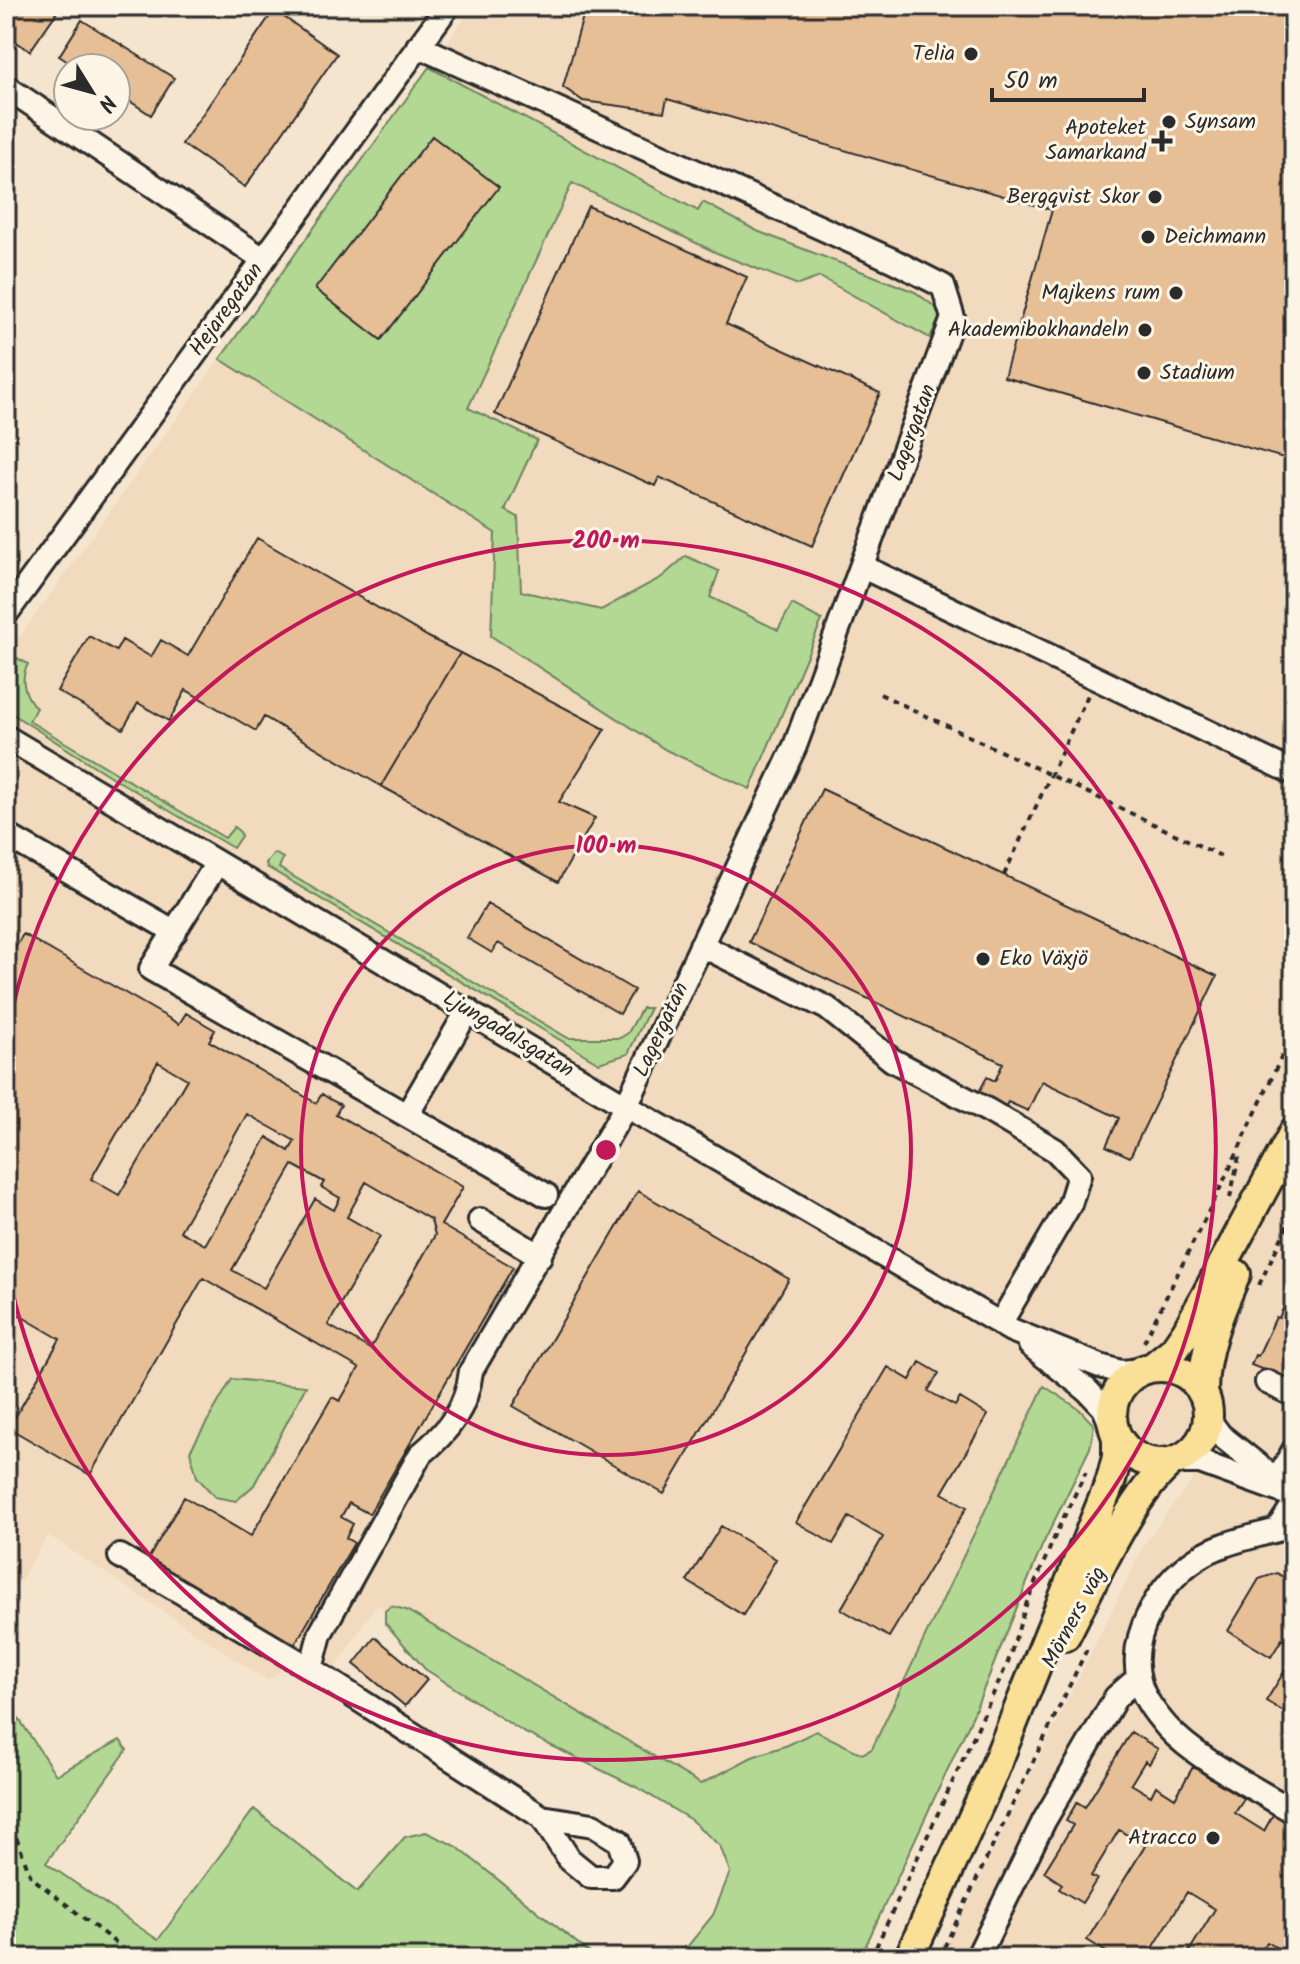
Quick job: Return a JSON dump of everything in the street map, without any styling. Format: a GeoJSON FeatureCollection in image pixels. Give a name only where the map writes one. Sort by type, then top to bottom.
{"type":"FeatureCollection","features":[{"type":"Feature","properties":{"kind":"main road"},"geometry":{"type":"LineString","coordinates":[[1294,1133],[1220,1311],[1203,1368],[1203,1392],[1209,1420],[1204,1438],[1190,1454],[1172,1463],[1156,1464],[1140,1460],[1116,1435],[1112,1409],[1118,1392],[1145,1362],[1174,1350],[1187,1331],[1294,1133]]}},
{"type":"Feature","properties":{"kind":"main road"},"geometry":{"type":"LineString","coordinates":[[1145,1362],[1181,1372],[1203,1392]]}},
{"type":"Feature","properties":{"kind":"main road","name":"Mörners väg"},"geometry":{"type":"LineString","coordinates":[[909,1958],[990,1780],[1111,1480],[1117,1457],[1116,1435]]}},
{"type":"Feature","properties":{"kind":"main road","name":"Mörners väg"},"geometry":{"type":"LineString","coordinates":[[990,1780],[1124,1525],[1158,1473],[1172,1463]]}},
{"type":"Feature","properties":{"kind":"street","name":"Hejaregatan"},"geometry":{"type":"LineString","coordinates":[[6,614],[448,6]]}},
{"type":"Feature","properties":{"kind":"street","name":"Lagergatan"},"geometry":{"type":"LineString","coordinates":[[311,1669],[320,1634],[420,1455],[445,1435],[469,1392],[471,1371],[626,1106],[801,731],[953,318],[943,286],[418,46]]}},
{"type":"Feature","properties":{"kind":"street"},"geometry":{"type":"LineString","coordinates":[[6,87],[263,259]]}},
{"type":"Feature","properties":{"kind":"street"},"geometry":{"type":"LineString","coordinates":[[863,567],[1294,773]]}},
{"type":"Feature","properties":{"kind":"street","name":"Ljungadalsgatan"},"geometry":{"type":"LineString","coordinates":[[6,737],[626,1106],[1005,1327],[1087,1390],[1104,1408],[1116,1435]]}},
{"type":"Feature","properties":{"kind":"street"},"geometry":{"type":"LineString","coordinates":[[6,835],[175,932]]}},
{"type":"Feature","properties":{"kind":"street"},"geometry":{"type":"LineString","coordinates":[[217,863],[151,969],[546,1195]]}},
{"type":"Feature","properties":{"kind":"street"},"geometry":{"type":"LineString","coordinates":[[701,945],[827,1008],[892,1060],[1055,1150],[1079,1175],[1070,1204],[1005,1327]]}},
{"type":"Feature","properties":{"kind":"street"},"geometry":{"type":"LineString","coordinates":[[407,1115],[468,1010]]}},
{"type":"Feature","properties":{"kind":"street"},"geometry":{"type":"LineString","coordinates":[[480,1220],[540,1256]]}},
{"type":"Feature","properties":{"kind":"street","name":"Ljungadalsgatan"},"geometry":{"type":"LineString","coordinates":[[1005,1327],[1121,1372],[1145,1362]]}},
{"type":"Feature","properties":{"kind":"street"},"geometry":{"type":"LineString","coordinates":[[1267,1382],[1294,1395]]}},
{"type":"Feature","properties":{"kind":"street"},"geometry":{"type":"LineString","coordinates":[[1209,1420],[1220,1435],[1288,1490]]}},
{"type":"Feature","properties":{"kind":"street"},"geometry":{"type":"LineString","coordinates":[[1288,1490],[1294,1450]]}},
{"type":"Feature","properties":{"kind":"street"},"geometry":{"type":"LineString","coordinates":[[1172,1463],[1200,1462],[1288,1490]]}},
{"type":"Feature","properties":{"kind":"street"},"geometry":{"type":"LineString","coordinates":[[1294,1504],[1277,1530],[1228,1543],[1196,1559],[1170,1581],[1147,1616],[1139,1646],[1138,1678],[1149,1705],[1169,1729],[1195,1751],[1294,1812]]}},
{"type":"Feature","properties":{"kind":"street"},"geometry":{"type":"LineString","coordinates":[[120,1556],[311,1669],[542,1817]]}},
{"type":"Feature","properties":{"kind":"street"},"geometry":{"type":"LineString","coordinates":[[977,1958],[1044,1821],[1116,1697],[1138,1678]]}},
{"type":"Feature","properties":{"kind":"path"},"geometry":{"type":"LineString","coordinates":[[1004,875],[1096,678]]}},
{"type":"Feature","properties":{"kind":"path"},"geometry":{"type":"LineString","coordinates":[[880,694],[1221,856]]}},
{"type":"Feature","properties":{"kind":"path"},"geometry":{"type":"LineString","coordinates":[[1145,1362],[1146,1340],[1294,1030]]}},
{"type":"Feature","properties":{"kind":"path"},"geometry":{"type":"LineString","coordinates":[[1257,1290],[1294,1212]]}},
{"type":"Feature","properties":{"kind":"path"},"geometry":{"type":"LineString","coordinates":[[871,1958],[1008,1662],[1027,1602],[1091,1462]]}},
{"type":"Feature","properties":{"kind":"path"},"geometry":{"type":"LineString","coordinates":[[939,1958],[1083,1658]]}},
{"type":"Feature","properties":{"kind":"path"},"geometry":{"type":"LineString","coordinates":[[6,1816],[31,1877],[135,1958]]}},
{"type":"Feature","properties":{"kind":"shaded area"},"geometry":{"type":"Polygon","coordinates":[[[473,6],[1294,6],[1294,1958],[940,1958],[1146,1541],[1196,1475],[1079,1409],[1045,1386],[872,1749],[861,1754],[816,1731],[701,1784],[406,1610],[391,1606],[385,1611],[377,1604],[321,1690],[285,1667],[268,1681],[48,1535],[6,1604],[6,656],[473,6]]]}},
{"type":"Feature","properties":{"kind":"green space"},"geometry":{"type":"Polygon","coordinates":[[[429,67],[698,211],[703,202],[757,231],[915,292],[942,312],[930,338],[820,277],[798,285],[717,253],[572,183],[468,408],[537,440],[505,510],[518,517],[521,591],[601,610],[662,577],[686,556],[719,571],[710,597],[778,630],[792,604],[822,620],[750,789],[666,750],[491,636],[495,533],[220,359],[429,67]]]}},
{"type":"Feature","properties":{"kind":"green space"},"geometry":{"type":"Polygon","coordinates":[[[6,652],[28,664],[24,688],[36,708],[29,721],[225,838],[234,827],[241,836],[233,848],[113,778],[6,710],[6,652]]]}},
{"type":"Feature","properties":{"kind":"green space"},"geometry":{"type":"Polygon","coordinates":[[[274,853],[283,858],[279,868],[568,1038],[620,1038],[628,1033],[642,1008],[650,1008],[628,1054],[599,1063],[267,867],[266,863],[274,853]]]}},
{"type":"Feature","properties":{"kind":"green space"},"geometry":{"type":"Polygon","coordinates":[[[232,1379],[306,1386],[254,1485],[236,1501],[215,1497],[197,1477],[190,1451],[232,1379]]]}},
{"type":"Feature","properties":{"kind":"green space"},"geometry":{"type":"Polygon","coordinates":[[[1044,1386],[1079,1409],[1094,1425],[1090,1448],[1042,1546],[973,1715],[860,1958],[661,1958],[688,1946],[713,1915],[730,1872],[720,1846],[691,1820],[636,1787],[523,1732],[425,1669],[385,1623],[385,1611],[391,1606],[406,1610],[701,1784],[752,1757],[788,1745],[816,1731],[862,1754],[872,1749],[1044,1386]]]}},
{"type":"Feature","properties":{"kind":"green space"},"geometry":{"type":"Polygon","coordinates":[[[6,1699],[56,1775],[120,1740],[127,1750],[46,1863],[158,1940],[254,1809],[357,1892],[405,1837],[426,1832],[456,1846],[596,1958],[6,1958],[6,1699]]]}},
{"type":"Feature","properties":{"kind":"building"},"geometry":{"type":"Polygon","coordinates":[[[6,6],[61,6],[30,51],[6,35],[6,6]]]}},
{"type":"Feature","properties":{"kind":"building"},"geometry":{"type":"Polygon","coordinates":[[[586,6],[1294,6],[1294,461],[1004,377],[1052,210],[667,99],[664,112],[583,101],[563,87],[586,6]]]}},
{"type":"Feature","properties":{"kind":"building"},"geometry":{"type":"Polygon","coordinates":[[[274,10],[337,54],[245,187],[182,144],[274,10]]]}},
{"type":"Feature","properties":{"kind":"building"},"geometry":{"type":"Polygon","coordinates":[[[82,20],[174,78],[151,115],[132,103],[132,52],[62,52],[82,20]]]}},
{"type":"Feature","properties":{"kind":"building"},"geometry":{"type":"Polygon","coordinates":[[[432,136],[499,187],[381,340],[315,289],[432,136]]]}},
{"type":"Feature","properties":{"kind":"building"},"geometry":{"type":"Polygon","coordinates":[[[588,206],[747,277],[726,324],[880,393],[812,546],[659,477],[655,486],[495,414],[588,206]]]}},
{"type":"Feature","properties":{"kind":"building"},"geometry":{"type":"Polygon","coordinates":[[[257,538],[460,653],[381,786],[264,717],[256,731],[186,690],[169,721],[138,703],[123,729],[57,691],[89,636],[116,651],[122,640],[151,657],[161,640],[188,656],[257,538]]]}},
{"type":"Feature","properties":{"kind":"building"},"geometry":{"type":"Polygon","coordinates":[[[460,653],[605,729],[559,802],[595,818],[558,882],[381,786],[460,653]]]}},
{"type":"Feature","properties":{"kind":"building","name":"Eko Växjö"},"geometry":{"type":"Polygon","coordinates":[[[822,789],[1217,976],[1130,1157],[1106,1146],[1119,1118],[1042,1081],[1028,1111],[1008,1102],[1005,1107],[978,1094],[987,1077],[995,1081],[1003,1063],[749,942],[822,789]]]}},
{"type":"Feature","properties":{"kind":"building"},"geometry":{"type":"Polygon","coordinates":[[[487,904],[634,990],[620,1014],[498,943],[492,953],[467,938],[487,904]]]}},
{"type":"Feature","properties":{"kind":"building"},"geometry":{"type":"Polygon","coordinates":[[[23,934],[179,1024],[186,1013],[215,1030],[209,1041],[316,1103],[322,1094],[341,1105],[336,1114],[463,1187],[441,1225],[513,1267],[369,1514],[349,1503],[341,1517],[353,1524],[346,1538],[354,1543],[294,1646],[147,1561],[184,1497],[251,1536],[332,1397],[340,1401],[359,1368],[203,1278],[90,1475],[9,1428],[60,1339],[14,1312],[6,1326],[6,964],[23,934]],[[158,1062],[91,1179],[119,1195],[187,1079],[158,1062]],[[247,1114],[180,1231],[205,1245],[267,1137],[289,1151],[295,1141],[247,1114]],[[293,1165],[232,1270],[264,1288],[315,1199],[334,1210],[340,1198],[321,1187],[324,1182],[293,1165]],[[366,1182],[347,1217],[380,1236],[328,1325],[370,1349],[435,1235],[431,1220],[366,1182]]]}},
{"type":"Feature","properties":{"kind":"building"},"geometry":{"type":"Polygon","coordinates":[[[638,1191],[789,1279],[664,1494],[513,1406],[638,1191]]]}},
{"type":"Feature","properties":{"kind":"building"},"geometry":{"type":"Polygon","coordinates":[[[1294,1283],[1294,1382],[1251,1365],[1276,1317],[1279,1318],[1294,1283]]]}},
{"type":"Feature","properties":{"kind":"building"},"geometry":{"type":"Polygon","coordinates":[[[920,1362],[939,1373],[928,1391],[955,1406],[960,1398],[988,1415],[942,1493],[967,1507],[889,1637],[841,1609],[883,1537],[849,1517],[833,1544],[796,1522],[888,1367],[910,1380],[920,1362]]]}},
{"type":"Feature","properties":{"kind":"building"},"geometry":{"type":"Polygon","coordinates":[[[721,1526],[776,1559],[743,1615],[687,1581],[721,1526]]]}},
{"type":"Feature","properties":{"kind":"building"},"geometry":{"type":"Polygon","coordinates":[[[1277,1573],[1294,1584],[1294,1646],[1282,1639],[1271,1657],[1228,1631],[1259,1579],[1277,1573]]]}},
{"type":"Feature","properties":{"kind":"building"},"geometry":{"type":"Polygon","coordinates":[[[375,1637],[427,1680],[405,1706],[354,1664],[375,1637]]]}},
{"type":"Feature","properties":{"kind":"building"},"geometry":{"type":"Polygon","coordinates":[[[1294,1656],[1294,1718],[1266,1701],[1294,1656]]]}},
{"type":"Feature","properties":{"kind":"building","name":"Atracco"},"geometry":{"type":"Polygon","coordinates":[[[1131,1732],[1158,1749],[1149,1764],[1145,1761],[1131,1784],[1151,1796],[1156,1786],[1175,1798],[1193,1767],[1244,1799],[1235,1813],[1264,1831],[1274,1813],[1294,1826],[1294,1958],[1267,1942],[1257,1958],[1185,1958],[1215,1909],[1187,1892],[1147,1958],[1116,1958],[1087,1940],[1145,1846],[1119,1830],[1091,1876],[1097,1879],[1082,1903],[1059,1889],[1062,1884],[1044,1872],[1073,1825],[1066,1821],[1077,1802],[1085,1807],[1131,1732]]]}},
{"type":"Feature","properties":{"kind":"place","name":"Telia"},"geometry":{"type":"Point","coordinates":[971,54]}},
{"type":"Feature","properties":{"kind":"place","name":"Synsam"},"geometry":{"type":"Point","coordinates":[1169,122]}},
{"type":"Feature","properties":{"kind":"place","name":"Apoteket Samarkand"},"geometry":{"type":"Point","coordinates":[1162,141]}},
{"type":"Feature","properties":{"kind":"place","name":"Bergqvist Skor"},"geometry":{"type":"Point","coordinates":[1155,197]}},
{"type":"Feature","properties":{"kind":"place","name":"Deichmann"},"geometry":{"type":"Point","coordinates":[1148,237]}},
{"type":"Feature","properties":{"kind":"place","name":"Majkens rum"},"geometry":{"type":"Point","coordinates":[1176,293]}},
{"type":"Feature","properties":{"kind":"place","name":"Akademibokhandeln"},"geometry":{"type":"Point","coordinates":[1145,330]}},
{"type":"Feature","properties":{"kind":"place","name":"Stadium"},"geometry":{"type":"Point","coordinates":[1144,373]}},
{"type":"Feature","properties":{"kind":"place","name":"Eko Växjö"},"geometry":{"type":"Point","coordinates":[983,959]}},
{"type":"Feature","properties":{"kind":"place","name":"Atracco"},"geometry":{"type":"Point","coordinates":[1213,1838]}}]}
